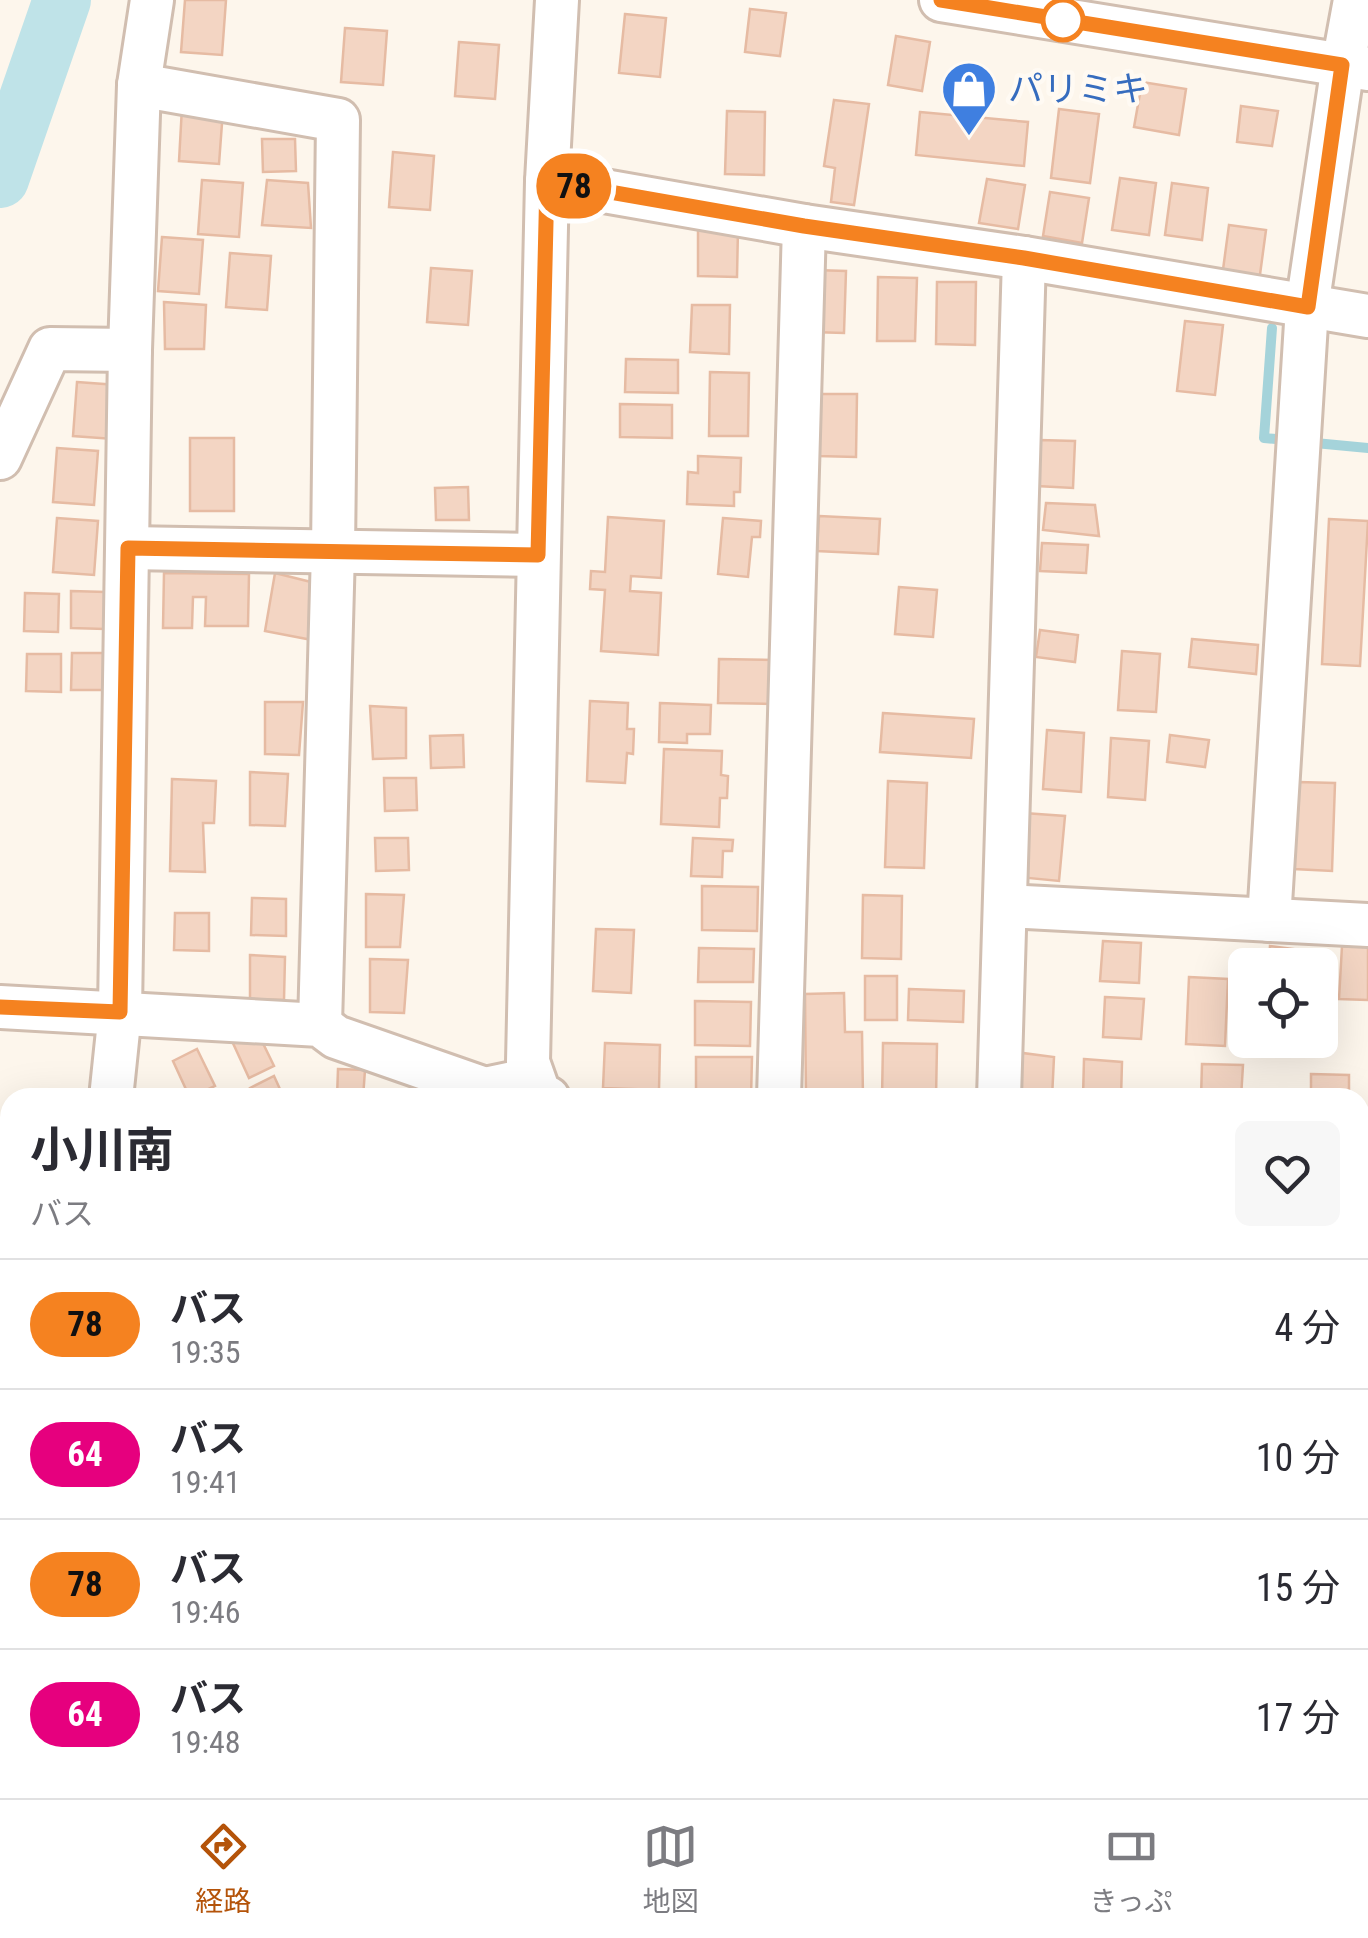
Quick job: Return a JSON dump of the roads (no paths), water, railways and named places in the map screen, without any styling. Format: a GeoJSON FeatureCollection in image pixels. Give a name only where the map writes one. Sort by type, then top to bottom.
{"type":"FeatureCollection","features":[{"type":"Feature","properties":{"kind":"street"},"geometry":{"type":"LineString","coordinates":[[112,1088],[120,1012],[130,350],[139,85],[152,0]]}},
{"type":"Feature","properties":{"kind":"street"},"geometry":{"type":"LineString","coordinates":[[540,1088],[528,1062],[547,181],[557,0]]}},
{"type":"Feature","properties":{"kind":"street"},"geometry":{"type":"LineString","coordinates":[[941,0],[1355,67]]}},
{"type":"Feature","properties":{"kind":"street"},"geometry":{"type":"LineString","coordinates":[[1269,920],[1308,307],[1355,67],[1355,0]]}},
{"type":"Feature","properties":{"kind":"street"},"geometry":{"type":"LineString","coordinates":[[139,85],[338,120],[333,551],[320,1025]]}},
{"type":"Feature","properties":{"kind":"street"},"geometry":{"type":"LineString","coordinates":[[547,181],[1368,316]]}},
{"type":"Feature","properties":{"kind":"street"},"geometry":{"type":"LineString","coordinates":[[780,1088],[804,226]]}},
{"type":"Feature","properties":{"kind":"street"},"geometry":{"type":"LineString","coordinates":[[1000,1088],[1024,258]]}},
{"type":"Feature","properties":{"kind":"street"},"geometry":{"type":"LineString","coordinates":[[0,458],[50,348],[130,350]]}},
{"type":"Feature","properties":{"kind":"street"},"geometry":{"type":"LineString","coordinates":[[128,548],[538,555]]}},
{"type":"Feature","properties":{"kind":"street"},"geometry":{"type":"LineString","coordinates":[[1005,906],[1368,925]]}},
{"type":"Feature","properties":{"kind":"street"},"geometry":{"type":"LineString","coordinates":[[0,1007],[320,1025],[336,1037],[471,1088]]}},
{"type":"Feature","properties":{"kind":"waterway"},"geometry":{"type":"LineString","coordinates":[[0,179],[62,0]]}},
{"type":"Feature","properties":{"kind":"waterway"},"geometry":{"type":"LineString","coordinates":[[1272,328],[1264,438],[1276,439]]}},
{"type":"Feature","properties":{"kind":"waterway"},"geometry":{"type":"LineString","coordinates":[[1315,443],[1368,448]]}},
{"type":"Feature","properties":{"kind":"place","name":"パリミキ"},"geometry":{"type":"Point","coordinates":[969,138]}}]}
